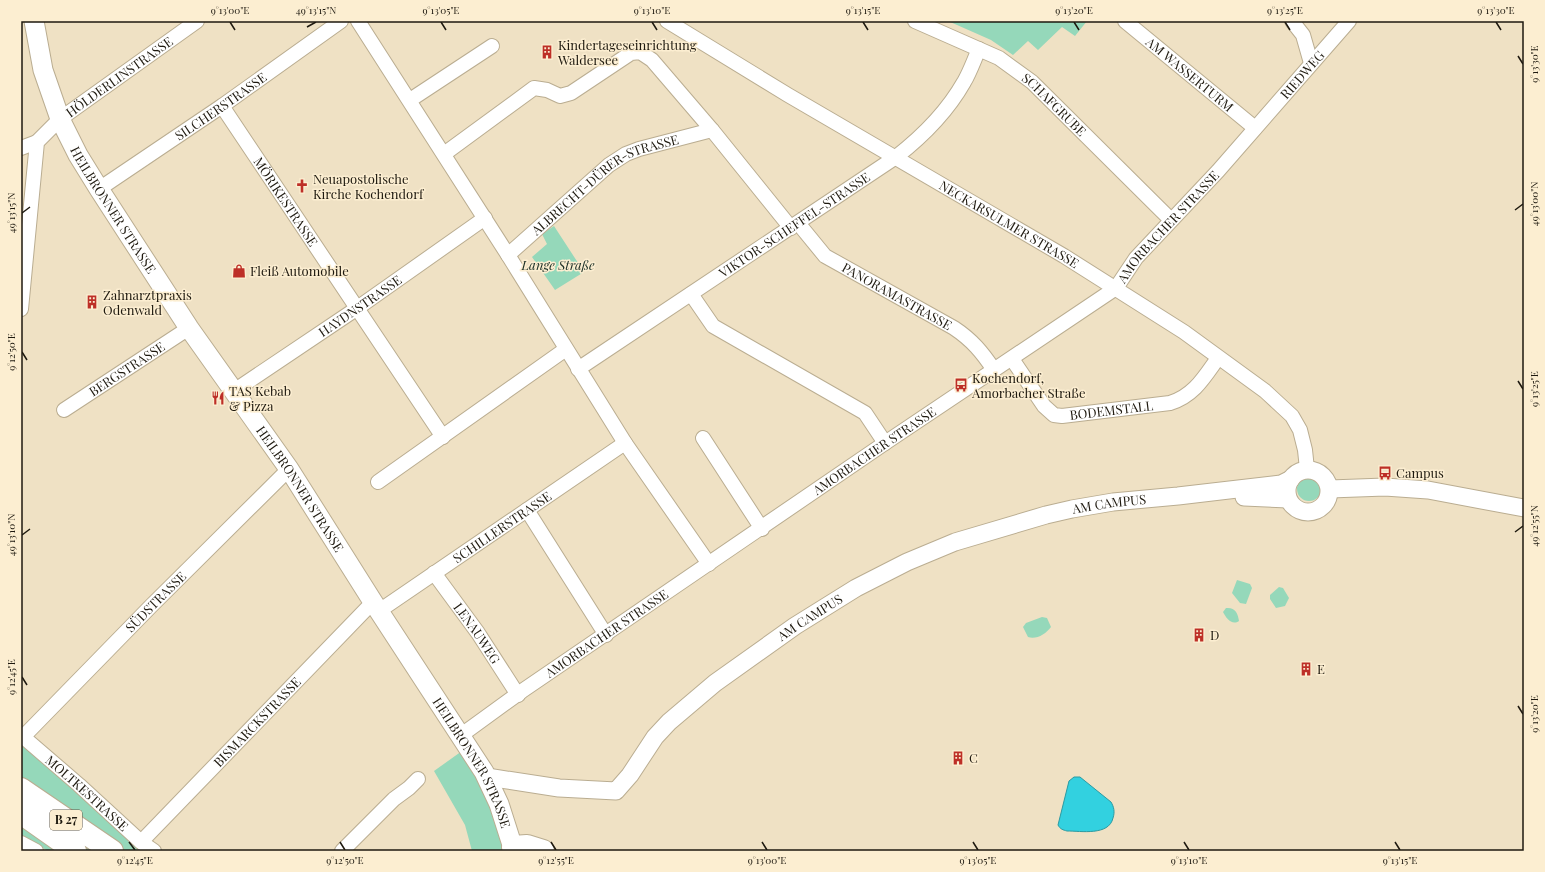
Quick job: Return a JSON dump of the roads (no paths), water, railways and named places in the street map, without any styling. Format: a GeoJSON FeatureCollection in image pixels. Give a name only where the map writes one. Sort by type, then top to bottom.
{"type":"FeatureCollection","features":[{"type":"Feature","properties":{"kind":"highway","name":"B 27"},"geometry":{"type":"LineString","coordinates":[[21,789],[112,851]]}},
{"type":"Feature","properties":{"kind":"highway","name":"B 27"},"geometry":{"type":"LineString","coordinates":[[21,813],[75,851]]}},
{"type":"Feature","properties":{"kind":"highway"},"geometry":{"type":"LineString","coordinates":[[513,849],[527,846],[543,851]]}},
{"type":"Feature","properties":{"kind":"main road","name":"HEILBRONNER STRASSE"},"geometry":{"type":"LineString","coordinates":[[34,21],[43,70],[60,119],[78,155],[189,328],[289,469],[376,607],[487,777],[499,804],[513,849]]}},
{"type":"Feature","properties":{"kind":"street","name":"HÖLDERLINSTRASSE"},"geometry":{"type":"LineString","coordinates":[[37,142],[60,119],[197,21]]}},
{"type":"Feature","properties":{"kind":"street","name":"SILCHERSTRASSE"},"geometry":{"type":"LineString","coordinates":[[99,189],[222,106],[341,21]]}},
{"type":"Feature","properties":{"kind":"street"},"geometry":{"type":"LineString","coordinates":[[358,21],[485,218],[625,443],[709,564]]}},
{"type":"Feature","properties":{"kind":"street","name":"NECKARSULMER STRASSE"},"geometry":{"type":"LineString","coordinates":[[667,21],[788,95],[1011,224],[1172,324],[1265,392],[1292,416],[1300,430],[1305,450],[1307,470]]}},
{"type":"Feature","properties":{"kind":"street","name":"SCHAFGRUBE"},"geometry":{"type":"LineString","coordinates":[[915,21],[1000,58],[1032,82],[1171,220]]}},
{"type":"Feature","properties":{"kind":"street","name":"AM WASSERTURM"},"geometry":{"type":"LineString","coordinates":[[1126,21],[1255,128]]}},
{"type":"Feature","properties":{"kind":"street"},"geometry":{"type":"LineString","coordinates":[[1292,21],[1303,35],[1311,64]]}},
{"type":"Feature","properties":{"kind":"street","name":"RIEDWEG"},"geometry":{"type":"LineString","coordinates":[[1255,128],[1349,21]]}},
{"type":"Feature","properties":{"kind":"street"},"geometry":{"type":"LineString","coordinates":[[410,100],[492,46]]}},
{"type":"Feature","properties":{"kind":"street","name":"VIKTOR-SCHEFFEL-STRASSE"},"geometry":{"type":"LineString","coordinates":[[578,369],[896,157],[917,140],[941,116],[964,82],[978,48]]}},
{"type":"Feature","properties":{"kind":"street","name":"PANORAMASTRASSE"},"geometry":{"type":"LineString","coordinates":[[444,154],[534,88],[547,90],[560,96],[571,93],[631,53],[640,52],[652,60],[794,225],[825,256],[967,336],[981,351],[994,370]]}},
{"type":"Feature","properties":{"kind":"street","name":"MÖRIKESTRASSE"},"geometry":{"type":"LineString","coordinates":[[222,106],[356,309],[443,437]]}},
{"type":"Feature","properties":{"kind":"street","name":"AMORBACHER STRASSE"},"geometry":{"type":"LineString","coordinates":[[460,736],[885,443],[1116,288],[1136,258],[1218,171],[1255,128]]}},
{"type":"Feature","properties":{"kind":"street","name":"ALBRECHT-DÜRER-STRASSE"},"geometry":{"type":"LineString","coordinates":[[508,255],[609,165],[626,154],[712,130]]}},
{"type":"Feature","properties":{"kind":"street"},"geometry":{"type":"LineString","coordinates":[[21,148],[37,142],[21,309]]}},
{"type":"Feature","properties":{"kind":"street","name":"HAYDNSTRASSE"},"geometry":{"type":"LineString","coordinates":[[234,391],[356,309],[485,218]]}},
{"type":"Feature","properties":{"kind":"street"},"geometry":{"type":"LineString","coordinates":[[691,294],[713,326],[865,412],[885,443]]}},
{"type":"Feature","properties":{"kind":"street","name":"BERGSTRASSE"},"geometry":{"type":"LineString","coordinates":[[64,410],[189,328]]}},
{"type":"Feature","properties":{"kind":"street"},"geometry":{"type":"LineString","coordinates":[[378,482],[566,349]]}},
{"type":"Feature","properties":{"kind":"street","name":"BODEMSTALL"},"geometry":{"type":"LineString","coordinates":[[1012,359],[1044,406],[1054,415],[1062,416],[1175,402],[1192,392],[1218,358]]}},
{"type":"Feature","properties":{"kind":"street"},"geometry":{"type":"LineString","coordinates":[[703,438],[762,529]]}},
{"type":"Feature","properties":{"kind":"street","name":"SCHILLERSTRASSE"},"geometry":{"type":"LineString","coordinates":[[376,607],[434,573],[625,443]]}},
{"type":"Feature","properties":{"kind":"street","name":"SÜDSTRASSE"},"geometry":{"type":"LineString","coordinates":[[22,736],[289,469]]}},
{"type":"Feature","properties":{"kind":"street"},"geometry":{"type":"LineString","coordinates":[[1307,470],[1320,473],[1327,480],[1330,490],[1324,505],[1314,511],[1303,511],[1298,509],[1293,506],[1288,499],[1287,490],[1291,479],[1295,474],[1307,470]]}},
{"type":"Feature","properties":{"kind":"street","name":"AM CAMPUS"},"geometry":{"type":"LineString","coordinates":[[487,777],[559,788],[616,791],[630,775],[655,737],[669,722],[715,683],[795,626],[856,588],[907,562],[955,542],[1017,523],[1072,509],[1113,502],[1281,484],[1291,479]]}},
{"type":"Feature","properties":{"kind":"street"},"geometry":{"type":"LineString","coordinates":[[1330,490],[1384,487],[1428,490],[1524,508]]}},
{"type":"Feature","properties":{"kind":"street","name":"AM CAMPUS"},"geometry":{"type":"LineString","coordinates":[[1178,496],[1288,499]]}},
{"type":"Feature","properties":{"kind":"street"},"geometry":{"type":"LineString","coordinates":[[527,510],[606,635]]}},
{"type":"Feature","properties":{"kind":"street","name":"LENAUWEG"},"geometry":{"type":"LineString","coordinates":[[434,573],[478,633],[518,695]]}},
{"type":"Feature","properties":{"kind":"street","name":"BISMARCKSTRASSE"},"geometry":{"type":"LineString","coordinates":[[141,842],[376,607]]}},
{"type":"Feature","properties":{"kind":"street","name":"MOLTKESTRASSE"},"geometry":{"type":"LineString","coordinates":[[22,736],[141,842],[154,851]]}},
{"type":"Feature","properties":{"kind":"street"},"geometry":{"type":"LineString","coordinates":[[342,851],[394,799],[418,779]]}},
{"type":"Feature","properties":{"kind":"street"},"geometry":{"type":"LineString","coordinates":[[21,843],[36,851]]}},
{"type":"Feature","properties":{"kind":"water"},"geometry":{"type":"Polygon","coordinates":[[[1074,777],[1080,777],[1111,802],[1114,810],[1114,816],[1106,828],[1080,832],[1067,831],[1058,825],[1069,781],[1074,777]]]}},
{"type":"Feature","properties":{"kind":"place","name":"Kindertageseinrichtung Waldersee"},"geometry":{"type":"Point","coordinates":[547,52]}},
{"type":"Feature","properties":{"kind":"place","name":"Neuapostolische Kirche Kochendorf"},"geometry":{"type":"Point","coordinates":[302,186]}},
{"type":"Feature","properties":{"kind":"place","name":"Fleiß Automobile"},"geometry":{"type":"Point","coordinates":[239,271]}},
{"type":"Feature","properties":{"kind":"place","name":"Zahnarztpraxis Odenwald"},"geometry":{"type":"Point","coordinates":[92,302]}},
{"type":"Feature","properties":{"kind":"place","name":"Kochendorf, Amorbacher Straße"},"geometry":{"type":"Point","coordinates":[961,385]}},
{"type":"Feature","properties":{"kind":"place","name":"TAS Kebab & Pizza"},"geometry":{"type":"Point","coordinates":[218,398]}},
{"type":"Feature","properties":{"kind":"place","name":"Campus"},"geometry":{"type":"Point","coordinates":[1385,473]}},
{"type":"Feature","properties":{"kind":"place","name":"D"},"geometry":{"type":"Point","coordinates":[1199,635]}},
{"type":"Feature","properties":{"kind":"place","name":"E"},"geometry":{"type":"Point","coordinates":[1306,669]}},
{"type":"Feature","properties":{"kind":"place","name":"C"},"geometry":{"type":"Point","coordinates":[958,758]}},
{"type":"Feature","properties":{"kind":"park label","name":"Lange Straße"},"geometry":{"type":"Point","coordinates":[558,265]}}]}
